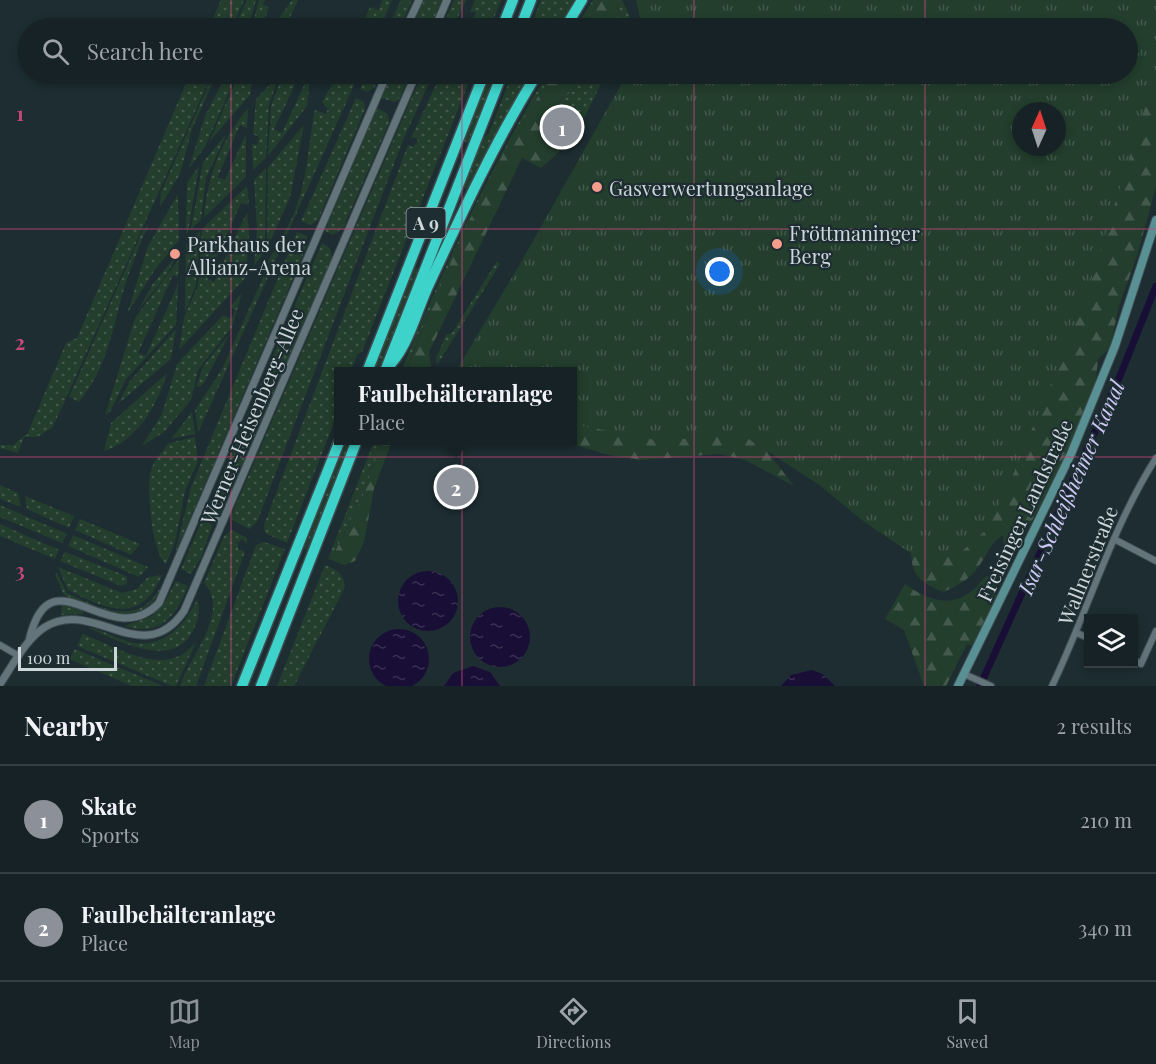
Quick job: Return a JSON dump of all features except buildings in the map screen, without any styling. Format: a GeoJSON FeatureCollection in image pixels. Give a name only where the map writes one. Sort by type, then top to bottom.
{"type":"FeatureCollection","features":[{"type":"Feature","properties":{"kind":"highway"},"geometry":{"type":"LineString","coordinates":[[506,18],[513,0]]}},
{"type":"Feature","properties":{"kind":"highway"},"geometry":{"type":"LineString","coordinates":[[524,18],[531,0]]}},
{"type":"Feature","properties":{"kind":"highway"},"geometry":{"type":"LineString","coordinates":[[571,18],[582,0]]}},
{"type":"Feature","properties":{"kind":"highway","name":"A 9"},"geometry":{"type":"LineString","coordinates":[[370,367],[480,84]]}},
{"type":"Feature","properties":{"kind":"highway","name":"A 9"},"geometry":{"type":"LineString","coordinates":[[387,367],[498,84]]}},
{"type":"Feature","properties":{"kind":"highway"},"geometry":{"type":"LineString","coordinates":[[389,367],[399,357],[428,287],[478,182],[532,84]]}},
{"type":"Feature","properties":{"kind":"highway"},"geometry":{"type":"LineString","coordinates":[[242,686],[338,445]]}},
{"type":"Feature","properties":{"kind":"highway"},"geometry":{"type":"LineString","coordinates":[[261,686],[355,445]]}},
{"type":"Feature","properties":{"kind":"main road","name":"Freisinger Landstraße"},"geometry":{"type":"LineString","coordinates":[[958,686],[1071,454],[1115,346],[1156,220]]}},
{"type":"Feature","properties":{"kind":"street"},"geometry":{"type":"LineString","coordinates":[[411,18],[419,0]]}},
{"type":"Feature","properties":{"kind":"street"},"geometry":{"type":"LineString","coordinates":[[439,18],[447,0]]}},
{"type":"Feature","properties":{"kind":"street","name":"Werner-Heisenberg-Allee"},"geometry":{"type":"LineString","coordinates":[[29,641],[39,611],[53,601],[68,601],[116,619],[129,619],[153,609],[167,588],[383,84]]}},
{"type":"Feature","properties":{"kind":"street","name":"Werner-Heisenberg-Allee"},"geometry":{"type":"LineString","coordinates":[[0,684],[29,641],[46,626],[70,619],[84,620],[138,636],[157,634],[177,621],[190,598],[412,84]]}},
{"type":"Feature","properties":{"kind":"street","name":"Wallnerstraße"},"geometry":{"type":"LineString","coordinates":[[1052,686],[1077,633],[1114,539],[1139,486],[1156,458]]}},
{"type":"Feature","properties":{"kind":"street"},"geometry":{"type":"LineString","coordinates":[[198,511],[223,522]]}},
{"type":"Feature","properties":{"kind":"street"},"geometry":{"type":"LineString","coordinates":[[1114,539],[1156,561]]}},
{"type":"Feature","properties":{"kind":"street"},"geometry":{"type":"LineString","coordinates":[[1138,662],[1142,664],[1156,631]]}},
{"type":"Feature","properties":{"kind":"street"},"geometry":{"type":"LineString","coordinates":[[1077,633],[1084,636]]}},
{"type":"Feature","properties":{"kind":"street"},"geometry":{"type":"LineString","coordinates":[[0,645],[19,656]]}},
{"type":"Feature","properties":{"kind":"street"},"geometry":{"type":"LineString","coordinates":[[964,674],[988,685]]}},
{"type":"Feature","properties":{"kind":"green space"},"geometry":{"type":"Polygon","coordinates":[[[221,0],[244,0],[236,18],[213,18],[221,0]]]}},
{"type":"Feature","properties":{"kind":"green space"},"geometry":{"type":"Polygon","coordinates":[[[247,0],[256,0],[251,18],[239,18],[247,0]]]}},
{"type":"Feature","properties":{"kind":"green space"},"geometry":{"type":"Polygon","coordinates":[[[259,0],[265,0],[263,5],[269,7],[266,16],[254,18],[259,0]]]}},
{"type":"Feature","properties":{"kind":"green space"},"geometry":{"type":"Polygon","coordinates":[[[292,0],[298,0],[290,18],[279,18],[292,0]]]}},
{"type":"Feature","properties":{"kind":"green space"},"geometry":{"type":"Polygon","coordinates":[[[382,0],[392,0],[384,18],[365,18],[370,7],[379,10],[382,0]]]}},
{"type":"Feature","properties":{"kind":"green space"},"geometry":{"type":"Polygon","coordinates":[[[401,0],[412,0],[404,18],[393,18],[401,0]]]}},
{"type":"Feature","properties":{"kind":"green space"},"geometry":{"type":"Polygon","coordinates":[[[424,0],[442,0],[434,18],[416,18],[424,0]]]}},
{"type":"Feature","properties":{"kind":"green space"},"geometry":{"type":"Polygon","coordinates":[[[454,0],[466,0],[458,18],[446,18],[454,0]]]}},
{"type":"Feature","properties":{"kind":"green space"},"geometry":{"type":"Polygon","coordinates":[[[475,0],[501,0],[494,18],[474,18],[476,12],[470,12],[475,0]]]}},
{"type":"Feature","properties":{"kind":"green space"},"geometry":{"type":"Polygon","coordinates":[[[541,0],[575,0],[563,18],[534,18],[541,0]]]}},
{"type":"Feature","properties":{"kind":"green space"},"geometry":{"type":"Polygon","coordinates":[[[593,0],[600,0],[588,18],[581,18],[593,0]]]}},
{"type":"Feature","properties":{"kind":"green space"},"geometry":{"type":"Polygon","coordinates":[[[600,0],[618,0],[619,18],[588,18],[600,0]]]}},
{"type":"Feature","properties":{"kind":"green space"},"geometry":{"type":"Polygon","coordinates":[[[618,0],[622,0],[630,18],[619,18],[618,0]]]}},
{"type":"Feature","properties":{"kind":"green space"},"geometry":{"type":"Polygon","coordinates":[[[636,0],[1156,0],[1156,72],[1084,303],[1008,487],[986,530],[959,554],[921,560],[867,524],[818,484],[744,436],[655,440],[577,425],[577,367],[458,367],[520,264],[621,84],[1138,84],[1138,18],[640,18],[636,0]]]}},
{"type":"Feature","properties":{"kind":"green space"},"geometry":{"type":"Polygon","coordinates":[[[1156,0],[1156,187],[1137,256],[1119,306],[1110,348],[1098,359],[1096,380],[1061,469],[1016,549],[1009,551],[1004,546],[1003,535],[998,538],[972,575],[959,585],[943,592],[922,581],[918,576],[912,565],[911,547],[764,447],[794,486],[745,460],[719,454],[642,460],[609,455],[575,445],[577,387],[978,119],[1012,109],[1012,156],[1066,156],[1066,102],[1035,102],[1095,84],[1138,84],[1138,18],[1156,0]]]}},
{"type":"Feature","properties":{"kind":"green space"},"geometry":{"type":"Polygon","coordinates":[[[186,84],[207,84],[66,398],[54,392],[66,399],[52,428],[37,437],[24,437],[18,453],[0,448],[0,445],[13,445],[25,435],[27,435],[66,343],[77,338],[186,84]]]}},
{"type":"Feature","properties":{"kind":"green space"},"geometry":{"type":"Polygon","coordinates":[[[209,84],[212,84],[192,129],[180,174],[160,207],[161,192],[209,84]]]}},
{"type":"Feature","properties":{"kind":"green space"},"geometry":{"type":"Polygon","coordinates":[[[222,84],[233,84],[205,147],[189,168],[205,116],[222,84]]]}},
{"type":"Feature","properties":{"kind":"green space"},"geometry":{"type":"Polygon","coordinates":[[[235,84],[252,84],[250,95],[209,142],[235,84]]]}},
{"type":"Feature","properties":{"kind":"green space"},"geometry":{"type":"Polygon","coordinates":[[[270,84],[276,84],[269,104],[266,158],[253,170],[252,144],[257,145],[259,137],[253,134],[256,99],[270,84]]]}},
{"type":"Feature","properties":{"kind":"green space"},"geometry":{"type":"Polygon","coordinates":[[[279,84],[295,84],[274,129],[282,133],[305,84],[310,84],[307,106],[268,156],[271,106],[279,84]]]}},
{"type":"Feature","properties":{"kind":"green space"},"geometry":{"type":"Polygon","coordinates":[[[332,84],[355,84],[198,433],[195,410],[222,369],[300,196],[315,110],[326,114],[328,109],[322,102],[332,84]]]}},
{"type":"Feature","properties":{"kind":"green space"},"geometry":{"type":"Polygon","coordinates":[[[363,84],[376,84],[367,92],[360,89],[363,84]]]}},
{"type":"Feature","properties":{"kind":"green space"},"geometry":{"type":"Polygon","coordinates":[[[387,84],[406,84],[400,98],[395,102],[381,98],[387,84]]]}},
{"type":"Feature","properties":{"kind":"green space"},"geometry":{"type":"Polygon","coordinates":[[[418,84],[428,84],[404,138],[257,522],[249,529],[232,520],[232,514],[418,84]]]}},
{"type":"Feature","properties":{"kind":"green space"},"geometry":{"type":"Polygon","coordinates":[[[436,84],[468,84],[362,352],[357,354],[352,367],[334,367],[334,423],[287,543],[265,533],[264,525],[408,145],[412,147],[418,142],[416,138],[411,138],[436,84]]]}},
{"type":"Feature","properties":{"kind":"green space"},"geometry":{"type":"Polygon","coordinates":[[[487,84],[492,84],[468,143],[464,141],[487,84]]]}},
{"type":"Feature","properties":{"kind":"green space"},"geometry":{"type":"Polygon","coordinates":[[[508,84],[525,84],[467,189],[464,187],[483,139],[489,133],[508,84]]]}},
{"type":"Feature","properties":{"kind":"green space"},"geometry":{"type":"Polygon","coordinates":[[[541,84],[547,84],[510,142],[427,317],[408,367],[403,367],[468,220],[541,84]]]}},
{"type":"Feature","properties":{"kind":"green space"},"geometry":{"type":"Polygon","coordinates":[[[546,84],[579,84],[547,113],[556,155],[541,168],[522,158],[429,352],[431,367],[408,367],[441,284],[480,198],[514,134],[546,84]]]}},
{"type":"Feature","properties":{"kind":"green space"},"geometry":{"type":"Polygon","coordinates":[[[579,84],[601,84],[586,114],[556,155],[552,137],[555,141],[569,113],[549,121],[547,113],[579,84]]]}},
{"type":"Feature","properties":{"kind":"green space"},"geometry":{"type":"Polygon","coordinates":[[[356,98],[364,102],[365,109],[318,220],[311,225],[301,221],[356,98]]]}},
{"type":"Feature","properties":{"kind":"green space"},"geometry":{"type":"Polygon","coordinates":[[[248,108],[247,128],[240,125],[218,177],[225,180],[246,134],[246,177],[204,218],[208,188],[217,160],[230,133],[248,108]]]}},
{"type":"Feature","properties":{"kind":"green space"},"geometry":{"type":"Polygon","coordinates":[[[377,108],[388,114],[389,123],[343,228],[333,235],[325,231],[377,108]]]}},
{"type":"Feature","properties":{"kind":"green space"},"geometry":{"type":"Polygon","coordinates":[[[575,112],[579,115],[571,132],[564,141],[555,141],[549,121],[575,112]]]}},
{"type":"Feature","properties":{"kind":"green space"},"geometry":{"type":"Polygon","coordinates":[[[304,125],[290,198],[267,248],[268,167],[304,125]]]}},
{"type":"Feature","properties":{"kind":"green space"},"geometry":{"type":"Polygon","coordinates":[[[227,133],[206,178],[201,220],[191,229],[203,162],[227,133]]]}},
{"type":"Feature","properties":{"kind":"green space"},"geometry":{"type":"Polygon","coordinates":[[[199,166],[188,232],[186,234],[187,183],[199,166]]]}},
{"type":"Feature","properties":{"kind":"green space"},"geometry":{"type":"Polygon","coordinates":[[[266,168],[265,252],[254,266],[257,228],[254,180],[266,168]]]}},
{"type":"Feature","properties":{"kind":"green space"},"geometry":{"type":"Polygon","coordinates":[[[247,186],[249,205],[241,203],[207,279],[214,282],[247,212],[249,232],[246,277],[179,350],[184,317],[198,286],[202,229],[247,186]]]}},
{"type":"Feature","properties":{"kind":"green space"},"geometry":{"type":"Polygon","coordinates":[[[178,194],[179,240],[154,271],[127,314],[148,246],[178,194]]]}},
{"type":"Feature","properties":{"kind":"green space"},"geometry":{"type":"Polygon","coordinates":[[[149,224],[125,285],[103,360],[89,389],[79,402],[69,397],[143,230],[149,224]]]}},
{"type":"Feature","properties":{"kind":"green space"},"geometry":{"type":"Polygon","coordinates":[[[200,231],[196,285],[185,313],[186,244],[200,231]]]}},
{"type":"Feature","properties":{"kind":"green space"},"geometry":{"type":"Polygon","coordinates":[[[297,232],[307,236],[306,248],[175,554],[191,487],[297,232]]]}},
{"type":"Feature","properties":{"kind":"green space"},"geometry":{"type":"Polygon","coordinates":[[[322,243],[330,248],[332,257],[222,511],[218,514],[213,513],[210,506],[231,452],[322,243]]]}},
{"type":"Feature","properties":{"kind":"green space"},"geometry":{"type":"Polygon","coordinates":[[[179,252],[167,274],[138,311],[152,285],[179,252]]]}},
{"type":"Feature","properties":{"kind":"green space"},"geometry":{"type":"Polygon","coordinates":[[[179,259],[178,277],[173,275],[138,353],[146,356],[178,284],[176,325],[126,379],[110,412],[105,415],[135,318],[179,259]]]}},
{"type":"Feature","properties":{"kind":"green space"},"geometry":{"type":"Polygon","coordinates":[[[497,261],[500,264],[437,365],[436,358],[446,335],[452,333],[497,261]]]}},
{"type":"Feature","properties":{"kind":"green space"},"geometry":{"type":"Polygon","coordinates":[[[415,267],[418,269],[380,367],[376,367],[415,267]]]}},
{"type":"Feature","properties":{"kind":"green space"},"geometry":{"type":"Polygon","coordinates":[[[242,293],[232,327],[198,370],[191,400],[164,432],[142,446],[162,414],[177,364],[223,315],[233,317],[235,310],[230,307],[242,293]]]}},
{"type":"Feature","properties":{"kind":"green space"},"geometry":{"type":"Polygon","coordinates":[[[176,329],[171,359],[118,404],[130,381],[176,329]]]}},
{"type":"Feature","properties":{"kind":"green space"},"geometry":{"type":"Polygon","coordinates":[[[230,333],[204,383],[200,387],[196,386],[204,365],[230,333]]]}},
{"type":"Feature","properties":{"kind":"green space"},"geometry":{"type":"Polygon","coordinates":[[[167,373],[152,409],[136,430],[116,446],[104,451],[111,423],[167,373]]]}},
{"type":"Feature","properties":{"kind":"green space"},"geometry":{"type":"Polygon","coordinates":[[[192,412],[195,434],[171,439],[192,412]]]}},
{"type":"Feature","properties":{"kind":"green space"},"geometry":{"type":"Polygon","coordinates":[[[195,437],[198,461],[185,491],[175,542],[166,564],[157,547],[151,520],[149,490],[151,470],[156,459],[169,443],[195,437]]]}},
{"type":"Feature","properties":{"kind":"green space"},"geometry":{"type":"Polygon","coordinates":[[[345,445],[349,445],[307,550],[304,549],[345,445]]]}},
{"type":"Feature","properties":{"kind":"green space"},"geometry":{"type":"Polygon","coordinates":[[[372,445],[379,445],[365,491],[331,560],[328,559],[372,445]]]}},
{"type":"Feature","properties":{"kind":"green space"},"geometry":{"type":"Polygon","coordinates":[[[379,445],[390,445],[374,489],[364,542],[355,561],[344,565],[331,560],[365,491],[379,445]]]}},
{"type":"Feature","properties":{"kind":"green space"},"geometry":{"type":"Polygon","coordinates":[[[0,485],[18,493],[21,507],[0,499],[0,485]]]}},
{"type":"Feature","properties":{"kind":"green space"},"geometry":{"type":"Polygon","coordinates":[[[25,496],[74,516],[69,528],[27,509],[25,496]]]}},
{"type":"Feature","properties":{"kind":"green space"},"geometry":{"type":"Polygon","coordinates":[[[0,505],[67,534],[62,543],[0,517],[0,505]]]}},
{"type":"Feature","properties":{"kind":"green space"},"geometry":{"type":"Polygon","coordinates":[[[203,518],[207,518],[212,526],[201,558],[191,574],[181,569],[203,518]]]}},
{"type":"Feature","properties":{"kind":"green space"},"geometry":{"type":"Polygon","coordinates":[[[80,519],[140,544],[131,555],[75,530],[80,519]]]}},
{"type":"Feature","properties":{"kind":"green space"},"geometry":{"type":"Polygon","coordinates":[[[0,524],[59,550],[55,559],[0,536],[0,524]]]}},
{"type":"Feature","properties":{"kind":"green space"},"geometry":{"type":"Polygon","coordinates":[[[232,530],[247,538],[247,544],[242,539],[238,543],[238,549],[245,552],[196,686],[180,686],[211,620],[213,607],[211,595],[204,583],[224,536],[232,530]]]}},
{"type":"Feature","properties":{"kind":"green space"},"geometry":{"type":"Polygon","coordinates":[[[73,535],[148,567],[139,577],[68,546],[73,535]]]}},
{"type":"Feature","properties":{"kind":"green space"},"geometry":{"type":"Polygon","coordinates":[[[264,542],[285,549],[231,686],[204,686],[256,545],[264,542]]]}},
{"type":"Feature","properties":{"kind":"green space"},"geometry":{"type":"Polygon","coordinates":[[[65,552],[124,575],[127,577],[127,584],[121,586],[60,561],[65,552]]]}},
{"type":"Feature","properties":{"kind":"green space"},"geometry":{"type":"Polygon","coordinates":[[[325,565],[340,574],[344,580],[344,589],[294,686],[277,686],[325,565]]]}},
{"type":"Feature","properties":{"kind":"green space"},"geometry":{"type":"Polygon","coordinates":[[[58,567],[122,593],[137,589],[148,577],[162,575],[154,591],[144,601],[134,607],[122,609],[97,603],[68,590],[58,567]]]}},
{"type":"Feature","properties":{"kind":"green space"},"geometry":{"type":"Polygon","coordinates":[[[57,573],[67,593],[91,604],[116,611],[140,608],[150,601],[159,589],[161,590],[152,603],[141,610],[117,613],[90,606],[64,595],[55,575],[57,573]]]}},
{"type":"Feature","properties":{"kind":"green space"},"geometry":{"type":"Polygon","coordinates":[[[987,576],[994,577],[997,594],[991,612],[972,646],[967,644],[946,686],[924,686],[904,630],[885,619],[905,584],[930,598],[948,601],[965,595],[987,576]]]}},
{"type":"Feature","properties":{"kind":"green space"},"geometry":{"type":"Polygon","coordinates":[[[176,581],[188,586],[178,607],[165,622],[148,629],[124,626],[152,616],[166,600],[176,581]]]}},
{"type":"Feature","properties":{"kind":"green space"},"geometry":{"type":"Polygon","coordinates":[[[197,599],[198,615],[193,631],[184,643],[172,649],[158,651],[144,649],[88,628],[123,640],[148,643],[168,635],[177,628],[192,610],[197,599]]]}},
{"type":"Feature","properties":{"kind":"green space"},"geometry":{"type":"Polygon","coordinates":[[[62,604],[83,610],[83,614],[61,615],[62,604]]]}},
{"type":"Feature","properties":{"kind":"green space"},"geometry":{"type":"Polygon","coordinates":[[[83,634],[127,653],[157,660],[171,659],[184,653],[196,642],[176,686],[172,686],[77,646],[83,634]]]}},
{"type":"Feature","properties":{"kind":"green space"},"geometry":{"type":"Polygon","coordinates":[[[75,649],[163,686],[132,686],[69,659],[75,649]]]}},
{"type":"Feature","properties":{"kind":"water"},"geometry":{"type":"Polygon","coordinates":[[[422,571],[434,571],[445,576],[453,584],[458,601],[456,613],[445,626],[434,631],[422,631],[411,626],[403,618],[398,607],[398,595],[403,584],[411,576],[422,571]]]}},
{"type":"Feature","properties":{"kind":"water"},"geometry":{"type":"Polygon","coordinates":[[[494,607],[506,607],[517,612],[525,620],[530,637],[528,649],[517,662],[506,667],[494,667],[483,662],[475,654],[470,643],[470,631],[475,620],[483,612],[494,607]]]}},
{"type":"Feature","properties":{"kind":"water"},"geometry":{"type":"Polygon","coordinates":[[[399,629],[420,638],[428,653],[428,665],[424,675],[410,686],[383,684],[374,675],[369,659],[378,638],[399,629]]]}},
{"type":"Feature","properties":{"kind":"water"},"geometry":{"type":"Polygon","coordinates":[[[473,666],[490,672],[500,686],[444,686],[453,673],[473,666]]]}},
{"type":"Feature","properties":{"kind":"water"},"geometry":{"type":"Polygon","coordinates":[[[812,670],[823,674],[835,686],[781,686],[791,675],[812,670]]]}},
{"type":"Feature","properties":{"kind":"waterway","name":"Isar-Schleißheimer Kanal"},"geometry":{"type":"LineString","coordinates":[[980,686],[1120,376],[1156,286]]}},
{"type":"Feature","properties":{"kind":"place","name":"Skate"},"geometry":{"type":"Point","coordinates":[562,127]}},
{"type":"Feature","properties":{"kind":"place","name":"Gasverwertungsanlage"},"geometry":{"type":"Point","coordinates":[597,187]}},
{"type":"Feature","properties":{"kind":"place","name":"Fröttmaninger Berg"},"geometry":{"type":"Point","coordinates":[777,244]}},
{"type":"Feature","properties":{"kind":"place","name":"Parkhaus der Allianz-Arena"},"geometry":{"type":"Point","coordinates":[175,254]}},
{"type":"Feature","properties":{"kind":"place","name":"Faulbehälteranlage"},"geometry":{"type":"Point","coordinates":[456,487]}}]}
